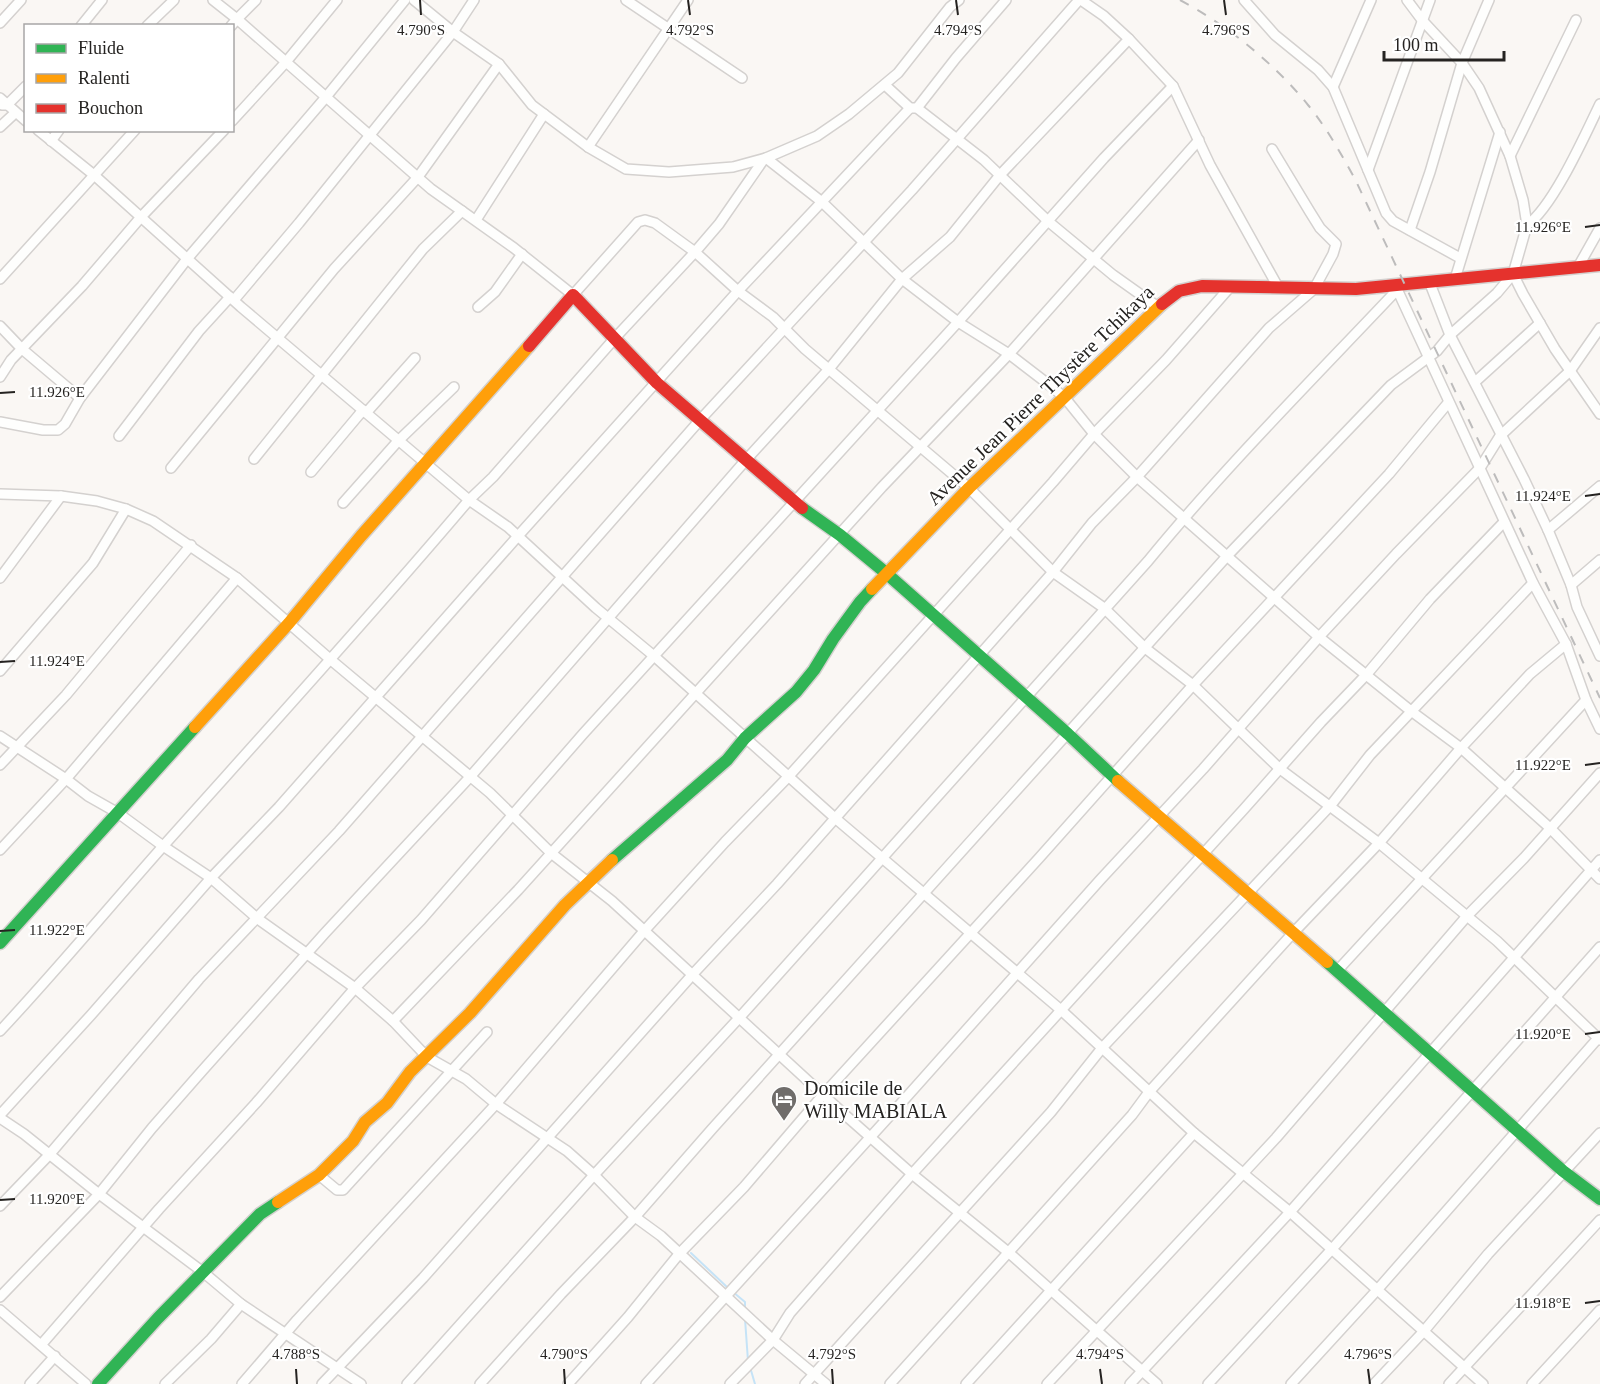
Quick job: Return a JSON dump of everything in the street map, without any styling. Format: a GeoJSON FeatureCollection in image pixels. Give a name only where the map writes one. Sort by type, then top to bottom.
{"type":"FeatureCollection","features":[{"type":"Feature","properties":{"kind":"street"},"geometry":{"type":"LineString","coordinates":[[0,23],[21,0]]}},
{"type":"Feature","properties":{"kind":"street"},"geometry":{"type":"LineString","coordinates":[[83,24],[102,0]]}},
{"type":"Feature","properties":{"kind":"street"},"geometry":{"type":"LineString","coordinates":[[149,24],[174,0]]}},
{"type":"Feature","properties":{"kind":"street"},"geometry":{"type":"LineString","coordinates":[[213,0],[234,22],[286,62],[418,177],[573,295],[657,383],[745,461],[793,502],[840,535],[886,573],[1068,734],[1112,776],[1250,893],[1563,1171],[1600,1199]]}},
{"type":"Feature","properties":{"kind":"street"},"geometry":{"type":"LineString","coordinates":[[234,22],[256,0]]}},
{"type":"Feature","properties":{"kind":"street"},"geometry":{"type":"LineString","coordinates":[[234,119],[286,62],[337,0]]}},
{"type":"Feature","properties":{"kind":"street"},"geometry":{"type":"LineString","coordinates":[[0,422],[43,430],[58,430],[65,424],[80,398],[187,259],[326,97],[405,0]]}},
{"type":"Feature","properties":{"kind":"street"},"geometry":{"type":"LineString","coordinates":[[414,0],[453,32],[499,64],[524,98],[588,147],[626,169],[669,172],[733,167],[765,159],[818,136],[885,85],[950,7],[959,0]]}},
{"type":"Feature","properties":{"kind":"street"},"geometry":{"type":"LineString","coordinates":[[119,436],[199,331],[299,223],[453,32],[474,0]]}},
{"type":"Feature","properties":{"kind":"street"},"geometry":{"type":"LineString","coordinates":[[626,0],[742,78]]}},
{"type":"Feature","properties":{"kind":"street"},"geometry":{"type":"LineString","coordinates":[[588,147],[688,0]]}},
{"type":"Feature","properties":{"kind":"street"},"geometry":{"type":"LineString","coordinates":[[361,1384],[241,1304],[203,1272],[0,1116],[92,1015],[211,878],[279,807],[738,291],[914,108],[1006,0]]}},
{"type":"Feature","properties":{"kind":"street"},"geometry":{"type":"LineString","coordinates":[[0,1206],[50,1155],[199,980],[258,919],[423,737],[507,638],[700,420],[785,330],[1080,0],[1104,16],[1129,39],[1173,86],[1210,165],[1278,287]]}},
{"type":"Feature","properties":{"kind":"street"},"geometry":{"type":"LineString","coordinates":[[1244,0],[1284,44],[1318,70],[1334,87],[1386,213],[1393,221],[1460,258]]}},
{"type":"Feature","properties":{"kind":"street"},"geometry":{"type":"LineString","coordinates":[[1334,87],[1371,0]]}},
{"type":"Feature","properties":{"kind":"street"},"geometry":{"type":"LineString","coordinates":[[480,1384],[561,1294],[636,1217],[1228,555],[1391,385],[1430,357],[1514,274],[1527,225],[1523,200],[1510,156],[1479,88],[1462,63],[1422,20],[1407,0]]}},
{"type":"Feature","properties":{"kind":"street"},"geometry":{"type":"LineString","coordinates":[[1368,170],[1430,0]]}},
{"type":"Feature","properties":{"kind":"street"},"geometry":{"type":"LineString","coordinates":[[1410,230],[1430,172],[1462,63],[1489,0]]}},
{"type":"Feature","properties":{"kind":"street"},"geometry":{"type":"LineString","coordinates":[[1510,156],[1576,20]]}},
{"type":"Feature","properties":{"kind":"street"},"geometry":{"type":"LineString","coordinates":[[0,1297],[99,1194],[152,1128],[308,953],[470,777],[745,461],[829,369],[902,279],[950,237],[1000,175],[1129,39]]}},
{"type":"Feature","properties":{"kind":"street"},"geometry":{"type":"LineString","coordinates":[[171,468],[334,269],[418,177],[499,64]]}},
{"type":"Feature","properties":{"kind":"street"},"geometry":{"type":"LineString","coordinates":[[885,85],[958,138],[1049,222],[1158,307]]}},
{"type":"Feature","properties":{"kind":"street"},"geometry":{"type":"LineString","coordinates":[[42,1345],[355,988],[421,920],[512,814],[654,656],[1049,222],[1104,158],[1173,86]]}},
{"type":"Feature","properties":{"kind":"street"},"geometry":{"type":"LineString","coordinates":[[24,87],[2,103],[24,120]]}},
{"type":"Feature","properties":{"kind":"street"},"geometry":{"type":"LineString","coordinates":[[1527,225],[1542,211],[1582,142],[1600,104]]}},
{"type":"Feature","properties":{"kind":"street"},"geometry":{"type":"LineString","coordinates":[[0,127],[15,113]]}},
{"type":"Feature","properties":{"kind":"street"},"geometry":{"type":"LineString","coordinates":[[476,220],[544,114]]}},
{"type":"Feature","properties":{"kind":"street"},"geometry":{"type":"LineString","coordinates":[[40,132],[94,175],[364,412],[469,500],[493,515],[518,536],[561,578],[654,656],[924,895],[1061,1010],[1194,1133],[1290,1212],[1483,1384]]}},
{"type":"Feature","properties":{"kind":"street"},"geometry":{"type":"LineString","coordinates":[[51,141],[58,132]]}},
{"type":"Feature","properties":{"kind":"street"},"geometry":{"type":"LineString","coordinates":[[0,279],[133,132]]}},
{"type":"Feature","properties":{"kind":"street"},"geometry":{"type":"LineString","coordinates":[[0,377],[11,360],[82,286],[141,218],[222,132]]}},
{"type":"Feature","properties":{"kind":"street"},"geometry":{"type":"LineString","coordinates":[[1455,279],[1500,132]]}},
{"type":"Feature","properties":{"kind":"street"},"geometry":{"type":"LineString","coordinates":[[393,1021],[440,974],[920,447],[1009,354],[1199,140]]}},
{"type":"Feature","properties":{"kind":"street"},"geometry":{"type":"LineString","coordinates":[[322,1384],[549,1138],[693,974],[777,884],[977,655],[1053,572],[1092,523],[1137,477],[1269,328],[1314,289],[1336,244],[1320,228],[1272,149]]}},
{"type":"Feature","properties":{"kind":"street"},"geometry":{"type":"LineString","coordinates":[[765,159],[822,202],[902,279],[958,322],[1009,354],[1065,398],[1094,434],[1137,477],[1319,637],[1461,748],[1550,828],[1600,879]]}},
{"type":"Feature","properties":{"kind":"street"},"geometry":{"type":"LineString","coordinates":[[0,1031],[54,973],[163,846],[330,660],[469,500],[493,477],[615,338],[695,252],[719,224],[765,159]]}},
{"type":"Feature","properties":{"kind":"street"},"geometry":{"type":"LineString","coordinates":[[254,459],[320,374],[423,249],[462,211]]}},
{"type":"Feature","properties":{"kind":"street"},"geometry":{"type":"LineString","coordinates":[[0,943],[289,623],[361,536],[638,222],[645,220],[655,223],[695,252],[738,291],[773,317],[877,411],[969,488],[1053,572],[1104,608],[1145,648],[1193,685],[1280,769],[1379,843],[1515,957],[1599,1038],[1378,1289],[1291,1384]]}},
{"type":"Feature","properties":{"kind":"street"},"geometry":{"type":"LineString","coordinates":[[1578,267],[1600,228]]}},
{"type":"Feature","properties":{"kind":"street"},"geometry":{"type":"LineString","coordinates":[[478,307],[495,292],[522,255]]}},
{"type":"Feature","properties":{"kind":"street","name":"Avenue Jean Pierre Thystère Tchikaya"},"geometry":{"type":"LineString","coordinates":[[98,1384],[260,1214],[319,1175],[353,1141],[365,1122],[387,1103],[410,1072],[507,972],[565,905],[632,841],[727,760],[745,738],[796,692],[814,670],[853,611],[886,573],[969,488],[1158,307],[1179,291],[1189,288],[1231,286],[1314,289],[1396,287],[1429,281],[1600,266]]}},
{"type":"Feature","properties":{"kind":"street"},"geometry":{"type":"LineString","coordinates":[[1514,274],[1570,371],[1600,414]]}},
{"type":"Feature","properties":{"kind":"street"},"geometry":{"type":"LineString","coordinates":[[1429,281],[1450,335],[1548,530],[1571,585],[1577,607],[1600,656]]}},
{"type":"Feature","properties":{"kind":"street"},"geometry":{"type":"LineString","coordinates":[[243,1384],[297,1320],[496,1104],[645,930],[789,776],[1094,434],[1166,360],[1231,286]]}},
{"type":"Feature","properties":{"kind":"street"},"geometry":{"type":"LineString","coordinates":[[407,1384],[594,1175],[740,1017],[1184,518],[1396,287],[1533,583],[1566,644],[1586,700],[1600,729]]}},
{"type":"Feature","properties":{"kind":"street"},"geometry":{"type":"LineString","coordinates":[[1475,382],[1540,322]]}},
{"type":"Feature","properties":{"kind":"street"},"geometry":{"type":"LineString","coordinates":[[0,326],[22,349],[80,398]]}},
{"type":"Feature","properties":{"kind":"street"},"geometry":{"type":"LineString","coordinates":[[646,1384],[1319,637],[1480,468],[1500,436],[1570,371],[1600,328]]}},
{"type":"Feature","properties":{"kind":"street"},"geometry":{"type":"LineString","coordinates":[[311,472],[416,358]]}},
{"type":"Feature","properties":{"kind":"street"},"geometry":{"type":"LineString","coordinates":[[343,504],[399,441],[454,387]]}},
{"type":"Feature","properties":{"kind":"street"},"geometry":{"type":"LineString","coordinates":[[567,1384],[628,1317],[679,1254],[744,1187],[823,1095],[1193,685],[1389,474],[1448,403]]}},
{"type":"Feature","properties":{"kind":"street"},"geometry":{"type":"LineString","coordinates":[[1548,530],[1600,486]]}},
{"type":"Feature","properties":{"kind":"street"},"geometry":{"type":"LineString","coordinates":[[0,494],[61,496],[126,509],[153,521],[237,578],[330,660],[470,777],[551,853],[591,882],[870,1137],[1008,1252],[1157,1384]]}},
{"type":"Feature","properties":{"kind":"street"},"geometry":{"type":"LineString","coordinates":[[0,578],[61,496]]}},
{"type":"Feature","properties":{"kind":"street"},"geometry":{"type":"LineString","coordinates":[[0,671],[93,563],[126,509]]}},
{"type":"Feature","properties":{"kind":"street"},"geometry":{"type":"LineString","coordinates":[[730,1384],[772,1340],[790,1313],[912,1174],[1367,674],[1430,599],[1504,522]]}},
{"type":"Feature","properties":{"kind":"street"},"geometry":{"type":"LineString","coordinates":[[0,765],[66,695],[191,545]]}},
{"type":"Feature","properties":{"kind":"street"},"geometry":{"type":"LineString","coordinates":[[1571,585],[1600,560]]}},
{"type":"Feature","properties":{"kind":"street"},"geometry":{"type":"LineString","coordinates":[[0,850],[66,779],[237,578]]}},
{"type":"Feature","properties":{"kind":"street"},"geometry":{"type":"LineString","coordinates":[[805,1384],[1051,1112],[1102,1048],[1250,893],[1331,805],[1370,755],[1533,583]]}},
{"type":"Feature","properties":{"kind":"street"},"geometry":{"type":"LineString","coordinates":[[1592,639],[1600,633]]}},
{"type":"Feature","properties":{"kind":"street"},"geometry":{"type":"LineString","coordinates":[[890,1384],[1132,1115],[1149,1092],[1293,933],[1379,843],[1461,748],[1530,674],[1566,644]]}},
{"type":"Feature","properties":{"kind":"street"},"geometry":{"type":"LineString","coordinates":[[1337,971],[1586,700]]}},
{"type":"Feature","properties":{"kind":"street"},"geometry":{"type":"LineString","coordinates":[[0,736],[88,796],[118,813],[211,878],[258,919],[355,988],[393,1021],[427,1057],[466,1079],[496,1104],[549,1138],[594,1175],[636,1217],[661,1236],[772,1340],[826,1384]]}},
{"type":"Feature","properties":{"kind":"street"},"geometry":{"type":"LineString","coordinates":[[1047,1384],[1276,1137],[1467,916],[1524,858],[1600,773]]}},
{"type":"Feature","properties":{"kind":"street"},"geometry":{"type":"LineString","coordinates":[[1130,1384],[1290,1212],[1600,860]]}},
{"type":"Feature","properties":{"kind":"street"},"geometry":{"type":"LineString","coordinates":[[1208,1384],[1332,1250],[1600,947]]}},
{"type":"Feature","properties":{"kind":"street"},"geometry":{"type":"LineString","coordinates":[[319,1175],[337,1190],[343,1190],[487,1032]]}},
{"type":"Feature","properties":{"kind":"street"},"geometry":{"type":"LineString","coordinates":[[966,1384],[1194,1133]]}},
{"type":"Feature","properties":{"kind":"street"},"geometry":{"type":"LineString","coordinates":[[1374,1384],[1424,1331],[1488,1254],[1600,1133]]}},
{"type":"Feature","properties":{"kind":"street"},"geometry":{"type":"LineString","coordinates":[[1449,1384],[1600,1220]]}},
{"type":"Feature","properties":{"kind":"street"},"geometry":{"type":"LineString","coordinates":[[165,1384],[211,1339],[241,1304]]}},
{"type":"Feature","properties":{"kind":"street"},"geometry":{"type":"LineString","coordinates":[[1532,1384],[1600,1310]]}},
{"type":"Feature","properties":{"kind":"street"},"geometry":{"type":"LineString","coordinates":[[1,1313],[86,1384]]}},
{"type":"Feature","properties":{"kind":"street"},"geometry":{"type":"LineString","coordinates":[[30,1384],[55,1356]]}},
{"type":"Feature","properties":{"kind":"waterway"},"geometry":{"type":"LineString","coordinates":[[691,1253],[728,1288]]}},
{"type":"Feature","properties":{"kind":"waterway"},"geometry":{"type":"LineString","coordinates":[[733,1292],[745,1302],[745,1310]]}},
{"type":"Feature","properties":{"kind":"waterway"},"geometry":{"type":"LineString","coordinates":[[745,1319],[748,1361]]}},
{"type":"Feature","properties":{"kind":"waterway"},"geometry":{"type":"LineString","coordinates":[[750,1367],[755,1384]]}},
{"type":"Feature","properties":{"kind":"railway"},"geometry":{"type":"LineString","coordinates":[[1180,0],[1215,21],[1265,60],[1308,105],[1333,141],[1355,179],[1600,698]]}},
{"type":"Feature","properties":{"kind":"traffic: fast"},"geometry":{"type":"LineString","coordinates":[[802,508],[840,535],[886,573],[1118,781]]}},
{"type":"Feature","properties":{"kind":"traffic: fast"},"geometry":{"type":"LineString","coordinates":[[612,860],[727,760],[745,738],[796,692],[814,670],[860,602],[872,589]]}},
{"type":"Feature","properties":{"kind":"traffic: fast"},"geometry":{"type":"LineString","coordinates":[[0,943],[195,727]]}},
{"type":"Feature","properties":{"kind":"traffic: fast"},"geometry":{"type":"LineString","coordinates":[[1327,962],[1563,1171],[1600,1199]]}},
{"type":"Feature","properties":{"kind":"traffic: fast"},"geometry":{"type":"LineString","coordinates":[[98,1384],[158,1318],[260,1214],[278,1202]]}},
{"type":"Feature","properties":{"kind":"traffic: slow"},"geometry":{"type":"LineString","coordinates":[[872,589],[969,488],[1162,304]]}},
{"type":"Feature","properties":{"kind":"traffic: slow"},"geometry":{"type":"LineString","coordinates":[[195,727],[289,623],[361,536],[529,346]]}},
{"type":"Feature","properties":{"kind":"traffic: slow"},"geometry":{"type":"LineString","coordinates":[[1118,781],[1327,962]]}},
{"type":"Feature","properties":{"kind":"traffic: slow"},"geometry":{"type":"LineString","coordinates":[[278,1202],[319,1175],[353,1141],[365,1122],[387,1103],[410,1072],[470,1013],[565,905],[612,860]]}},
{"type":"Feature","properties":{"kind":"traffic: jam"},"geometry":{"type":"LineString","coordinates":[[1162,304],[1179,291],[1202,286],[1356,289],[1600,265]]}},
{"type":"Feature","properties":{"kind":"traffic: jam"},"geometry":{"type":"LineString","coordinates":[[529,346],[573,295],[657,383],[802,508]]}},
{"type":"Feature","properties":{"kind":"place","name":"Domicile de Willy MABIALA"},"geometry":{"type":"Point","coordinates":[784,1122]}}]}
